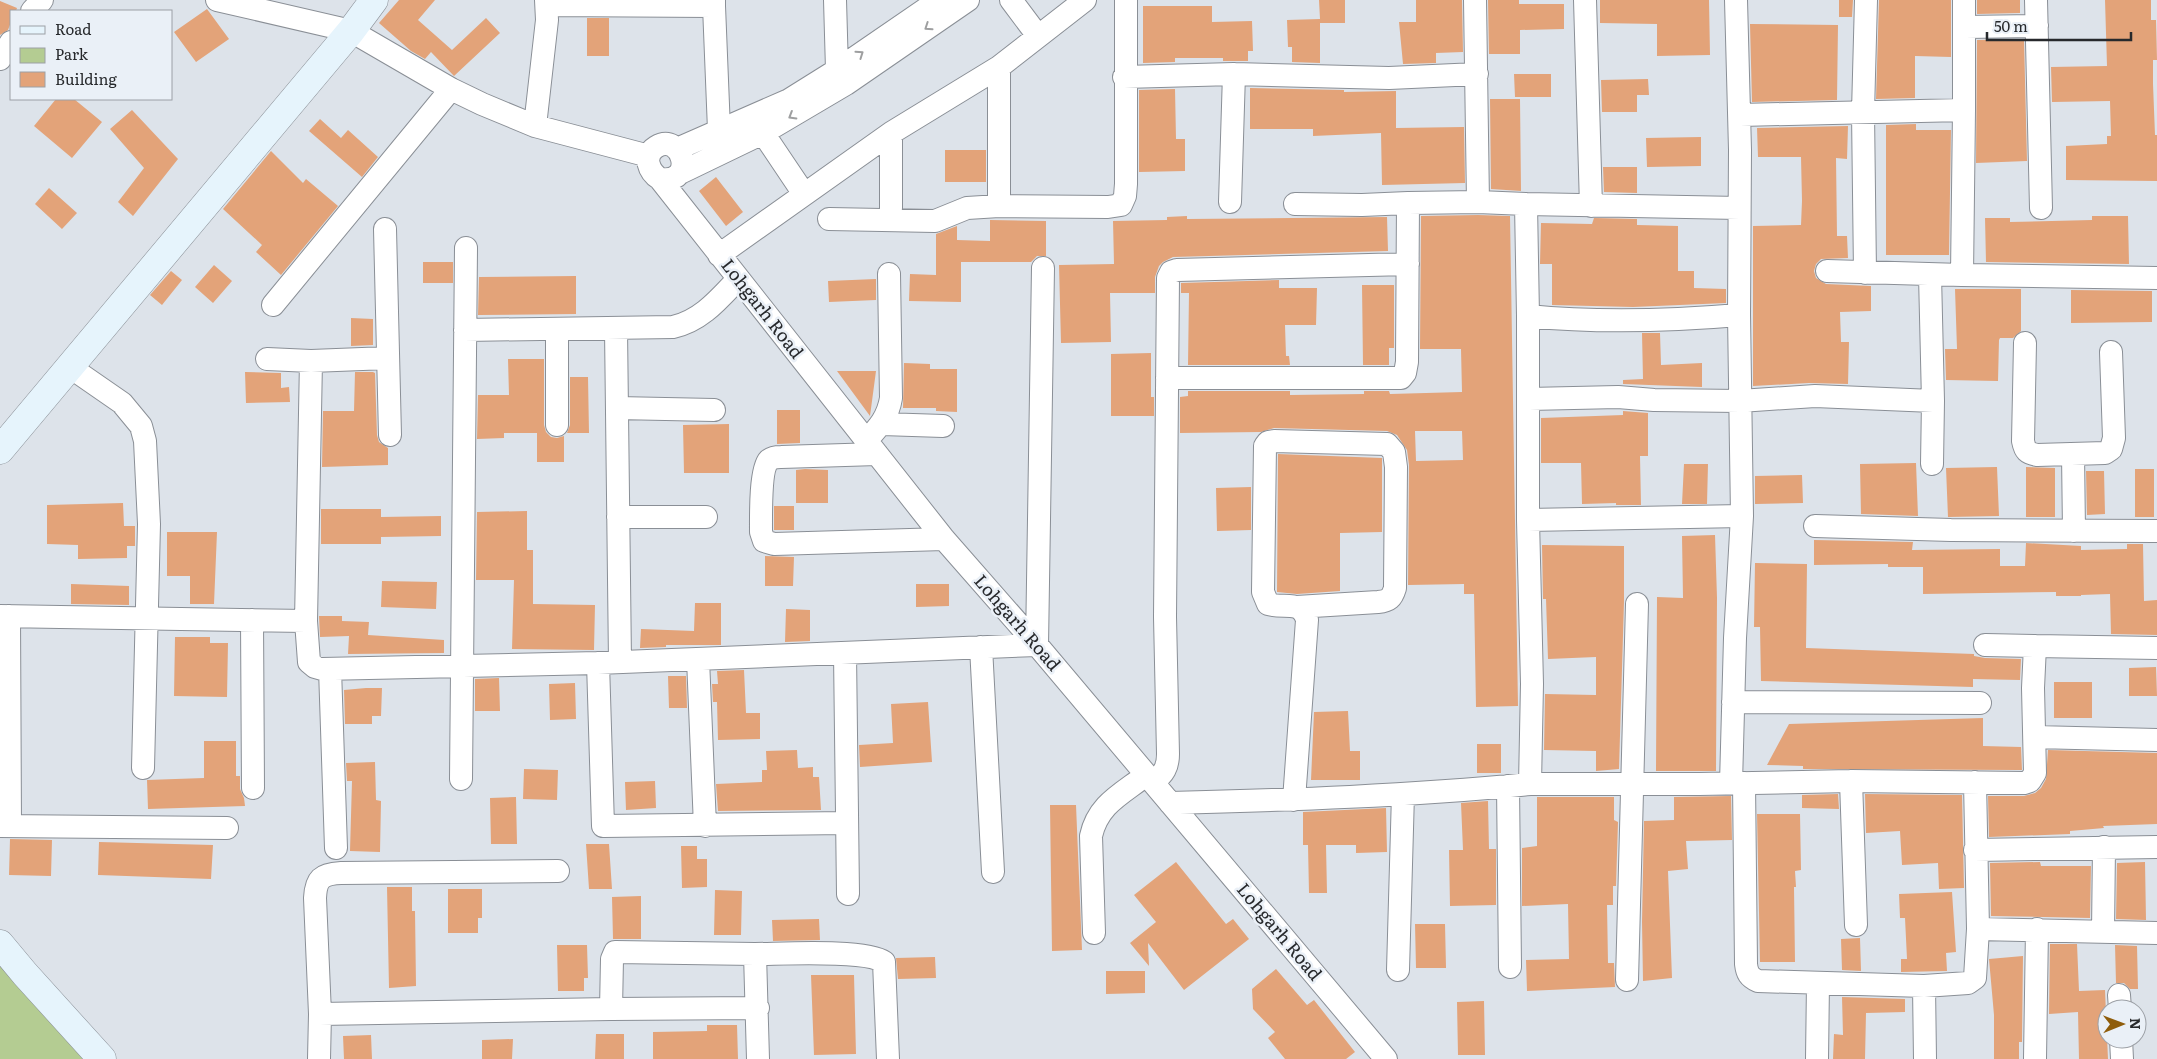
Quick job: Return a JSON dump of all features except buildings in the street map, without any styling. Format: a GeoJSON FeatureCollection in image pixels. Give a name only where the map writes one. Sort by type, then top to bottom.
{"type":"FeatureCollection","features":[{"type":"Feature","properties":{"kind":"street"},"geometry":{"type":"LineString","coordinates":[[33,10],[42,0]]}},
{"type":"Feature","properties":{"kind":"street"},"geometry":{"type":"LineString","coordinates":[[217,0],[350,31],[451,90],[535,126],[649,156]]}},
{"type":"Feature","properties":{"kind":"street"},"geometry":{"type":"LineString","coordinates":[[0,450],[374,0]]}},
{"type":"Feature","properties":{"kind":"street"},"geometry":{"type":"LineString","coordinates":[[835,0],[841,77]]}},
{"type":"Feature","properties":{"kind":"street"},"geometry":{"type":"LineString","coordinates":[[677,149],[764,133],[841,77],[939,0]]}},
{"type":"Feature","properties":{"kind":"street"},"geometry":{"type":"LineString","coordinates":[[670,176],[683,166],[683,159],[677,149],[667,144],[656,147],[649,156],[648,166],[652,174],[670,176],[722,141],[789,100],[841,77],[968,0]]}},
{"type":"Feature","properties":{"kind":"street"},"geometry":{"type":"LineString","coordinates":[[1011,0],[1038,36]]}},
{"type":"Feature","properties":{"kind":"street"},"geometry":{"type":"LineString","coordinates":[[719,255],[891,134],[999,67],[1085,0]]}},
{"type":"Feature","properties":{"kind":"street"},"geometry":{"type":"LineString","coordinates":[[829,219],[935,221],[967,208],[999,206],[1108,207],[1120,205],[1125,196],[1126,184],[1124,77],[1126,0]]}},
{"type":"Feature","properties":{"kind":"street"},"geometry":{"type":"LineString","coordinates":[[1475,0],[1478,202]]}},
{"type":"Feature","properties":{"kind":"street"},"geometry":{"type":"LineString","coordinates":[[1585,0],[1591,206]]}},
{"type":"Feature","properties":{"kind":"street"},"geometry":{"type":"LineString","coordinates":[[1736,0],[1740,115],[1738,315],[1742,516],[1733,702],[1748,973],[1751,978],[1758,981],[1924,986],[1968,984],[1976,978],[1978,929],[1975,782]]}},
{"type":"Feature","properties":{"kind":"street"},"geometry":{"type":"LineString","coordinates":[[1865,274],[1863,112],[1866,0]]}},
{"type":"Feature","properties":{"kind":"street"},"geometry":{"type":"LineString","coordinates":[[1962,274],[1964,0]]}},
{"type":"Feature","properties":{"kind":"street"},"geometry":{"type":"LineString","coordinates":[[2036,0],[2041,208]]}},
{"type":"Feature","properties":{"kind":"street"},"geometry":{"type":"LineString","coordinates":[[535,126],[547,3],[714,3],[722,141]]}},
{"type":"Feature","properties":{"kind":"street"},"geometry":{"type":"LineString","coordinates":[[1965,27],[2037,26]]}},
{"type":"Feature","properties":{"kind":"street"},"geometry":{"type":"LineString","coordinates":[[0,59],[10,44]]}},
{"type":"Feature","properties":{"kind":"street"},"geometry":{"type":"LineString","coordinates":[[999,67],[999,206]]}},
{"type":"Feature","properties":{"kind":"street"},"geometry":{"type":"LineString","coordinates":[[1124,77],[1234,74],[1389,78],[1477,74]]}},
{"type":"Feature","properties":{"kind":"street"},"geometry":{"type":"LineString","coordinates":[[1230,202],[1234,74]]}},
{"type":"Feature","properties":{"kind":"street"},"geometry":{"type":"LineString","coordinates":[[273,305],[451,90]]}},
{"type":"Feature","properties":{"kind":"street"},"geometry":{"type":"LineString","coordinates":[[1740,115],[1964,110]]}},
{"type":"Feature","properties":{"kind":"street"},"geometry":{"type":"LineString","coordinates":[[764,133],[804,194]]}},
{"type":"Feature","properties":{"kind":"street"},"geometry":{"type":"LineString","coordinates":[[891,134],[891,208]]}},
{"type":"Feature","properties":{"kind":"street","name":"Lohgarh Road"},"geometry":{"type":"LineString","coordinates":[[670,176],[719,255],[944,539],[1037,645],[1386,1059]]}},
{"type":"Feature","properties":{"kind":"street"},"geometry":{"type":"LineString","coordinates":[[1295,204],[1362,205],[1478,202],[1739,208]]}},
{"type":"Feature","properties":{"kind":"street"},"geometry":{"type":"LineString","coordinates":[[1167,378],[1401,378],[1405,373],[1407,362],[1408,203]]}},
{"type":"Feature","properties":{"kind":"street"},"geometry":{"type":"LineString","coordinates":[[1526,204],[1529,399],[1528,520],[1532,684],[1530,784]]}},
{"type":"Feature","properties":{"kind":"street"},"geometry":{"type":"LineString","coordinates":[[385,229],[390,435]]}},
{"type":"Feature","properties":{"kind":"street"},"geometry":{"type":"LineString","coordinates":[[461,779],[466,248]]}},
{"type":"Feature","properties":{"kind":"street"},"geometry":{"type":"LineString","coordinates":[[1094,933],[1091,836],[1094,822],[1106,805],[1150,778],[1162,775],[1168,766],[1165,617],[1167,287],[1171,272],[1177,270],[1408,264]]}},
{"type":"Feature","properties":{"kind":"street"},"geometry":{"type":"LineString","coordinates":[[311,361],[306,621],[310,662],[315,667],[330,669],[598,663],[1037,645],[1043,268]]}},
{"type":"Feature","properties":{"kind":"street"},"geometry":{"type":"LineString","coordinates":[[1827,271],[1865,274],[1909,272],[1930,275],[2157,278]]}},
{"type":"Feature","properties":{"kind":"street"},"geometry":{"type":"LineString","coordinates":[[889,274],[892,398],[889,410],[871,448],[781,457],[768,461],[765,472],[760,532],[764,542],[774,544],[944,539]]}},
{"type":"Feature","properties":{"kind":"street"},"geometry":{"type":"LineString","coordinates":[[1930,275],[1934,401],[1932,464]]}},
{"type":"Feature","properties":{"kind":"street"},"geometry":{"type":"LineString","coordinates":[[465,330],[672,328],[686,324],[712,306],[738,279]]}},
{"type":"Feature","properties":{"kind":"street"},"geometry":{"type":"LineString","coordinates":[[1528,316],[1582,321],[1696,319],[1738,315]]}},
{"type":"Feature","properties":{"kind":"street"},"geometry":{"type":"LineString","coordinates":[[557,425],[558,329]]}},
{"type":"Feature","properties":{"kind":"street"},"geometry":{"type":"LineString","coordinates":[[616,329],[620,662]]}},
{"type":"Feature","properties":{"kind":"street"},"geometry":{"type":"LineString","coordinates":[[2025,343],[2024,448],[2029,454],[2037,455],[2105,453],[2111,449],[2114,438],[2111,352]]}},
{"type":"Feature","properties":{"kind":"street"},"geometry":{"type":"LineString","coordinates":[[267,359],[311,361],[388,358]]}},
{"type":"Feature","properties":{"kind":"street"},"geometry":{"type":"LineString","coordinates":[[70,367],[122,403],[141,426],[147,457],[149,524],[143,768]]}},
{"type":"Feature","properties":{"kind":"street"},"geometry":{"type":"LineString","coordinates":[[1529,399],[1618,397],[1654,400],[1740,401],[1815,396],[1934,401]]}},
{"type":"Feature","properties":{"kind":"street"},"geometry":{"type":"LineString","coordinates":[[617,408],[714,410]]}},
{"type":"Feature","properties":{"kind":"street"},"geometry":{"type":"LineString","coordinates":[[882,424],[943,426]]}},
{"type":"Feature","properties":{"kind":"street"},"geometry":{"type":"LineString","coordinates":[[1294,800],[1308,620],[1297,606],[1268,604],[1263,592],[1265,446],[1268,442],[1274,441],[1387,444],[1394,452],[1396,467],[1395,588],[1393,596],[1388,601],[1297,606]]}},
{"type":"Feature","properties":{"kind":"street"},"geometry":{"type":"LineString","coordinates":[[2074,454],[2074,531]]}},
{"type":"Feature","properties":{"kind":"street"},"geometry":{"type":"LineString","coordinates":[[1528,520],[1590,521],[1742,516]]}},
{"type":"Feature","properties":{"kind":"street"},"geometry":{"type":"LineString","coordinates":[[618,518],[706,517]]}},
{"type":"Feature","properties":{"kind":"street"},"geometry":{"type":"LineString","coordinates":[[1815,526],[1951,530],[2157,530]]}},
{"type":"Feature","properties":{"kind":"street"},"geometry":{"type":"LineString","coordinates":[[1627,980],[1637,604]]}},
{"type":"Feature","properties":{"kind":"street"},"geometry":{"type":"LineString","coordinates":[[227,828],[5,826],[4,616],[306,621]]}},
{"type":"Feature","properties":{"kind":"street"},"geometry":{"type":"LineString","coordinates":[[252,620],[253,788]]}},
{"type":"Feature","properties":{"kind":"street"},"geometry":{"type":"LineString","coordinates":[[1985,644],[2157,648]]}},
{"type":"Feature","properties":{"kind":"street"},"geometry":{"type":"LineString","coordinates":[[1170,802],[1294,800],[1530,784],[1850,781],[2024,783],[2030,781],[2035,773],[2033,688],[2035,646]]}},
{"type":"Feature","properties":{"kind":"street"},"geometry":{"type":"LineString","coordinates":[[981,647],[993,872]]}},
{"type":"Feature","properties":{"kind":"street"},"geometry":{"type":"LineString","coordinates":[[845,653],[848,894]]}},
{"type":"Feature","properties":{"kind":"street"},"geometry":{"type":"LineString","coordinates":[[698,659],[705,826]]}},
{"type":"Feature","properties":{"kind":"street"},"geometry":{"type":"LineString","coordinates":[[598,663],[603,826],[846,823]]}},
{"type":"Feature","properties":{"kind":"street"},"geometry":{"type":"LineString","coordinates":[[330,669],[336,848]]}},
{"type":"Feature","properties":{"kind":"street"},"geometry":{"type":"LineString","coordinates":[[1733,702],[1980,703]]}},
{"type":"Feature","properties":{"kind":"street"},"geometry":{"type":"LineString","coordinates":[[2035,737],[2157,740]]}},
{"type":"Feature","properties":{"kind":"street"},"geometry":{"type":"LineString","coordinates":[[1850,781],[1856,925]]}},
{"type":"Feature","properties":{"kind":"street"},"geometry":{"type":"LineString","coordinates":[[1508,786],[1510,967]]}},
{"type":"Feature","properties":{"kind":"street"},"geometry":{"type":"LineString","coordinates":[[1398,970],[1403,794]]}},
{"type":"Feature","properties":{"kind":"street"},"geometry":{"type":"LineString","coordinates":[[2103,932],[2104,847]]}},
{"type":"Feature","properties":{"kind":"street"},"geometry":{"type":"LineString","coordinates":[[1976,850],[2157,847]]}},
{"type":"Feature","properties":{"kind":"street"},"geometry":{"type":"LineString","coordinates":[[319,1059],[320,1014],[315,898],[316,885],[321,878],[330,873],[558,871]]}},
{"type":"Feature","properties":{"kind":"street"},"geometry":{"type":"LineString","coordinates":[[1978,929],[2157,933]]}},
{"type":"Feature","properties":{"kind":"street"},"geometry":{"type":"LineString","coordinates":[[2035,1059],[2037,930]]}},
{"type":"Feature","properties":{"kind":"street"},"geometry":{"type":"LineString","coordinates":[[0,944],[102,1059]]}},
{"type":"Feature","properties":{"kind":"street"},"geometry":{"type":"LineString","coordinates":[[611,1009],[612,959],[615,952],[873,956],[884,962],[888,1059]]}},
{"type":"Feature","properties":{"kind":"street"},"geometry":{"type":"LineString","coordinates":[[755,954],[758,1059]]}},
{"type":"Feature","properties":{"kind":"street"},"geometry":{"type":"LineString","coordinates":[[1817,1059],[1818,983]]}},
{"type":"Feature","properties":{"kind":"street"},"geometry":{"type":"LineString","coordinates":[[1924,986],[1925,1059]]}},
{"type":"Feature","properties":{"kind":"street"},"geometry":{"type":"LineString","coordinates":[[320,1014],[758,1008]]}},
{"type":"Feature","properties":{"kind":"green space"},"geometry":{"type":"Polygon","coordinates":[[[0,957],[87,1059],[0,1059],[0,957]]]}}]}
